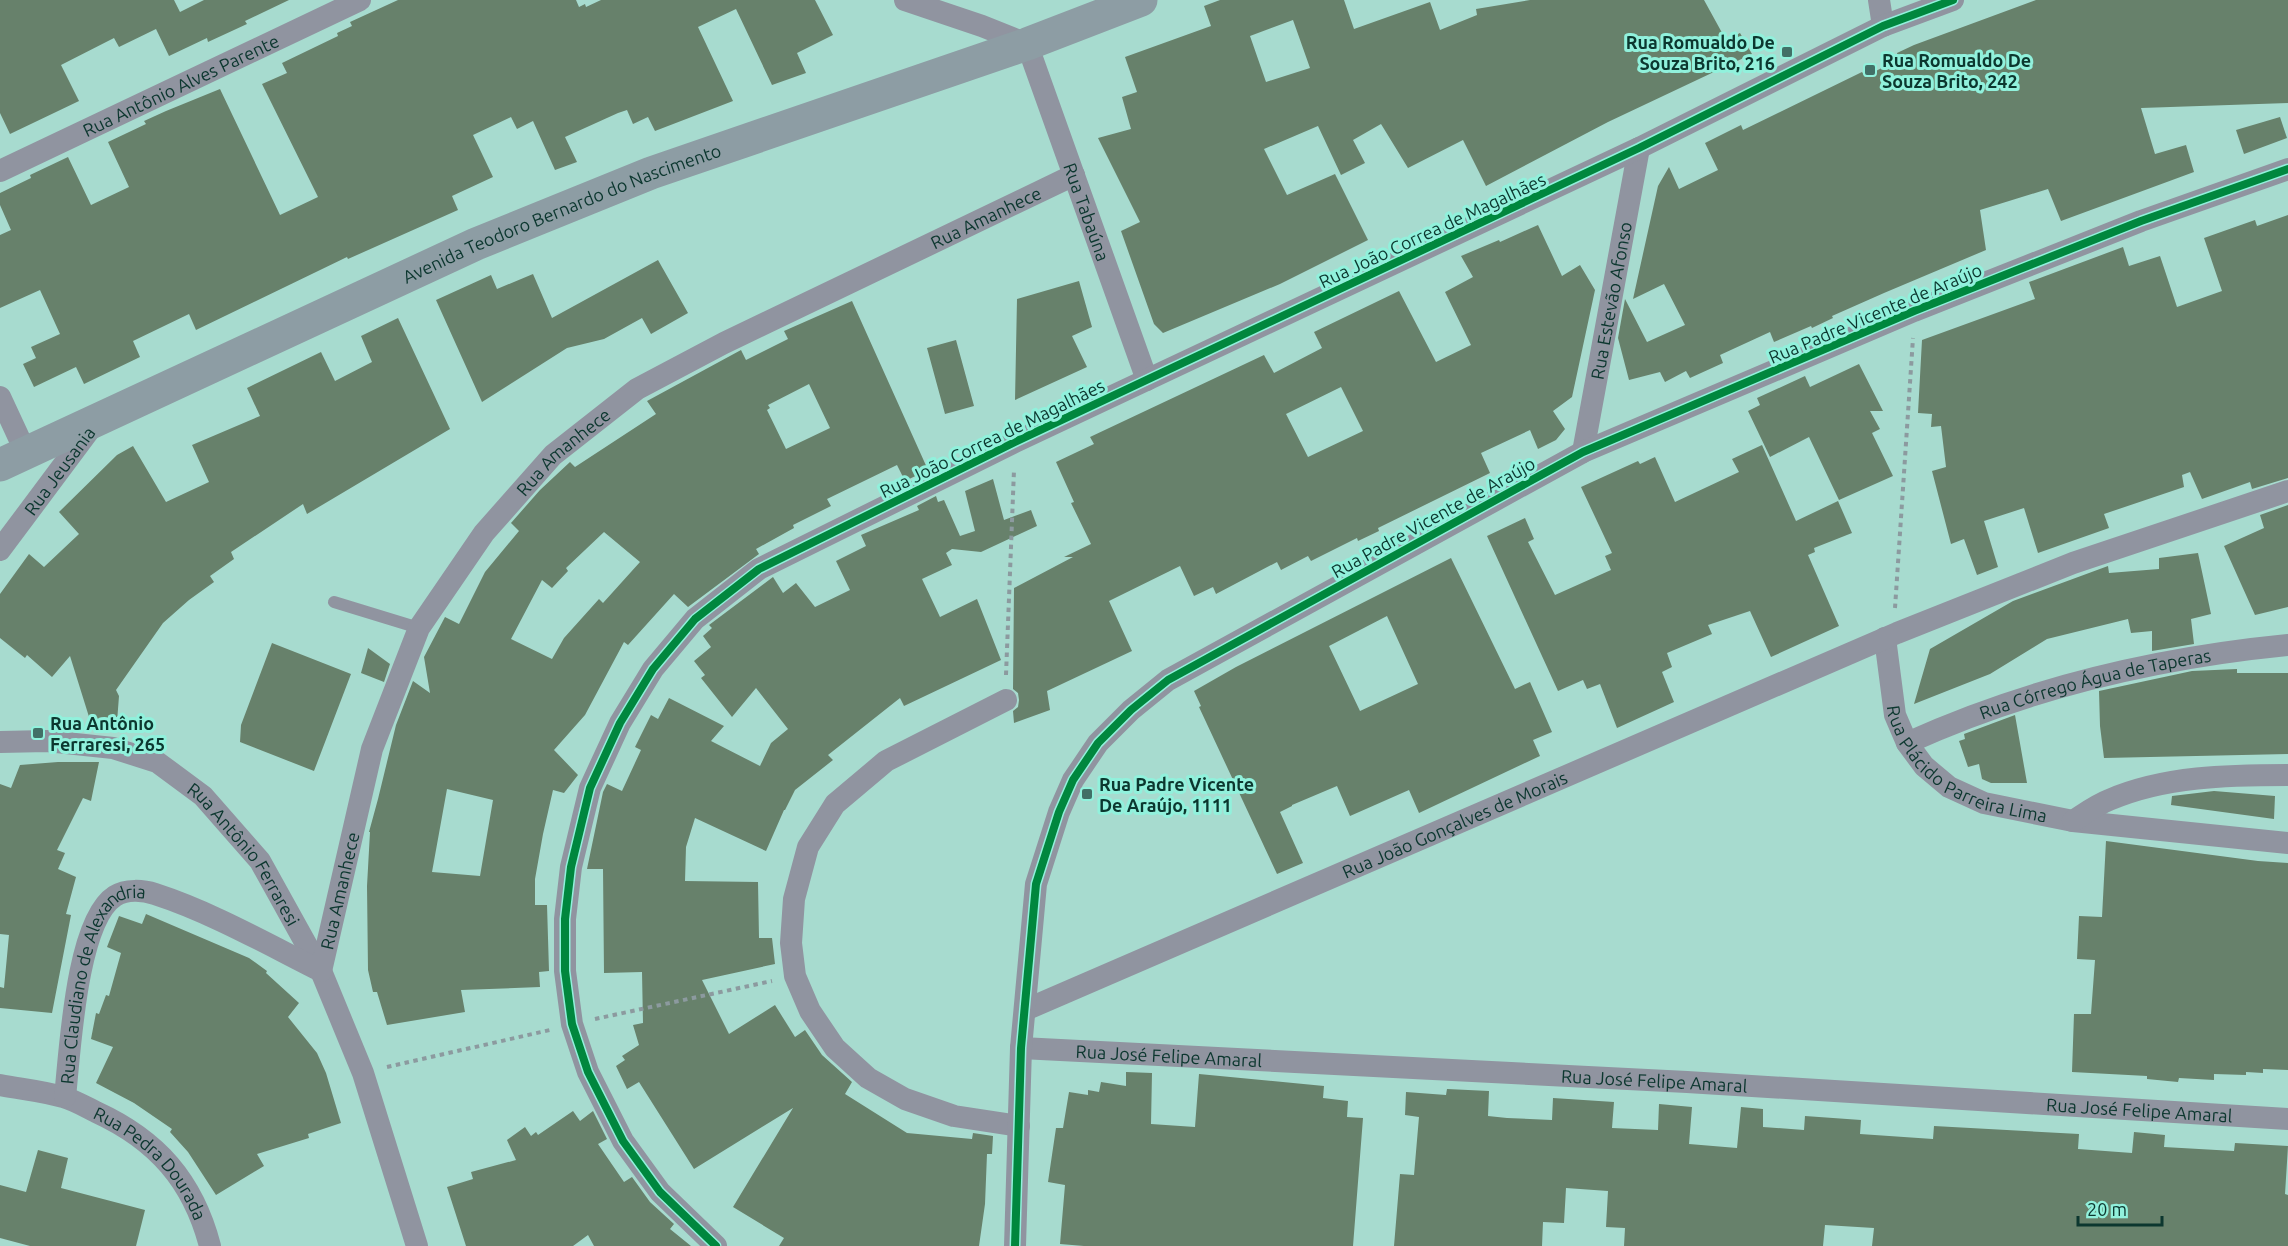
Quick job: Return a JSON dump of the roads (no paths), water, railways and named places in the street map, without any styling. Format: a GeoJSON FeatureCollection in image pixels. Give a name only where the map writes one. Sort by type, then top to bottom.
{"type":"FeatureCollection","features":[{"type":"Feature","properties":{"kind":"street","name":"Rua Antônio Alves Parente"},"geometry":{"type":"LineString","coordinates":[[0,171],[360,0]]}},
{"type":"Feature","properties":{"kind":"street"},"geometry":{"type":"LineString","coordinates":[[905,0],[1027,44]]}},
{"type":"Feature","properties":{"kind":"street","name":"Avenida Teodoro Bernardo do Nascimento"},"geometry":{"type":"LineString","coordinates":[[13,459],[476,244],[651,173],[1027,44],[1141,0]]}},
{"type":"Feature","properties":{"kind":"street"},"geometry":{"type":"LineString","coordinates":[[1879,0],[1883,26]]}},
{"type":"Feature","properties":{"kind":"street","name":"Rua João Correa de Magalhães"},"geometry":{"type":"LineString","coordinates":[[716,1246],[660,1192],[623,1141],[588,1072],[572,1024],[565,971],[565,920],[571,867],[590,788],[620,723],[653,669],[695,619],[759,569],[1015,442],[1639,148],[1883,26],[1953,0]]}},
{"type":"Feature","properties":{"kind":"street","name":"Rua Tabaúna"},"geometry":{"type":"LineString","coordinates":[[1027,44],[1147,380]]}},
{"type":"Feature","properties":{"kind":"street","name":"Rua Estevão Afonso"},"geometry":{"type":"LineString","coordinates":[[1583,452],[1639,148]]}},
{"type":"Feature","properties":{"kind":"street","name":"Rua Padre Vicente de Araújo"},"geometry":{"type":"LineString","coordinates":[[1015,1246],[1021,1048],[1036,884],[1059,812],[1073,780],[1098,743],[1131,710],[1168,680],[1583,452],[1914,311],[2141,221],[2288,170]]}},
{"type":"Feature","properties":{"kind":"street","name":"Rua Amanhece"},"geometry":{"type":"LineString","coordinates":[[321,970],[372,749],[419,627],[484,533],[554,455],[637,389],[724,343],[1074,175]]}},
{"type":"Feature","properties":{"kind":"street"},"geometry":{"type":"LineString","coordinates":[[0,397],[13,459]]}},
{"type":"Feature","properties":{"kind":"street","name":"Rua Jeusania"},"geometry":{"type":"LineString","coordinates":[[0,550],[97,420]]}},
{"type":"Feature","properties":{"kind":"street"},"geometry":{"type":"LineString","coordinates":[[1891,636],[2073,563],[2288,491]]}},
{"type":"Feature","properties":{"kind":"street","name":"Rua João Gonçalves de Morais"},"geometry":{"type":"LineString","coordinates":[[1024,1010],[1891,636]]}},
{"type":"Feature","properties":{"kind":"street","name":"Rua Plácido Parreira Lima"},"geometry":{"type":"LineString","coordinates":[[1891,636],[1895,715],[1906,743],[1924,766],[1948,787],[1984,803],[2073,821],[2288,843]]}},
{"type":"Feature","properties":{"kind":"street","name":"Rua Córrego Água de Taperas"},"geometry":{"type":"LineString","coordinates":[[1906,743],[1961,719],[2071,683],[2122,670],[2239,650],[2288,645]]}},
{"type":"Feature","properties":{"kind":"street"},"geometry":{"type":"LineString","coordinates":[[1006,700],[885,760],[835,804],[807,847],[794,899],[791,943],[795,976],[810,1011],[835,1048],[868,1078],[905,1099],[954,1116],[1019,1126]]}},
{"type":"Feature","properties":{"kind":"street","name":"Rua Antônio Ferraresi"},"geometry":{"type":"LineString","coordinates":[[0,742],[48,741],[113,748],[157,762],[202,796],[260,861],[321,970],[363,1072],[417,1246]]}},
{"type":"Feature","properties":{"kind":"street"},"geometry":{"type":"LineString","coordinates":[[2073,821],[2107,800],[2134,790],[2167,783],[2242,775],[2288,775]]}},
{"type":"Feature","properties":{"kind":"street","name":"Rua Claudiano de Alexandria"},"geometry":{"type":"LineString","coordinates":[[65,1097],[76,993],[89,938],[101,909],[116,896],[133,890],[153,893],[213,918],[321,970]]}},
{"type":"Feature","properties":{"kind":"street","name":"Rua José Felipe Amaral"},"geometry":{"type":"LineString","coordinates":[[1021,1048],[1675,1082],[2288,1119]]}},
{"type":"Feature","properties":{"kind":"street","name":"Rua Pedra Dourada"},"geometry":{"type":"LineString","coordinates":[[0,1085],[65,1097],[120,1123],[156,1149],[185,1185],[203,1220],[210,1246]]}},
{"type":"Feature","properties":{"kind":"lane"},"geometry":{"type":"LineString","coordinates":[[334,602],[419,627]]}},
{"type":"Feature","properties":{"kind":"place","name":"Rua Romualdo De Souza Brito, 216"},"geometry":{"type":"Point","coordinates":[1787,52]}},
{"type":"Feature","properties":{"kind":"place","name":"Rua Romualdo De Souza Brito, 242"},"geometry":{"type":"Point","coordinates":[1870,70]}},
{"type":"Feature","properties":{"kind":"place","name":"Rua Antônio Ferraresi, 265"},"geometry":{"type":"Point","coordinates":[38,733]}},
{"type":"Feature","properties":{"kind":"place","name":"Rua Padre Vicente De Araújo, 1111"},"geometry":{"type":"Point","coordinates":[1087,794]}}]}
